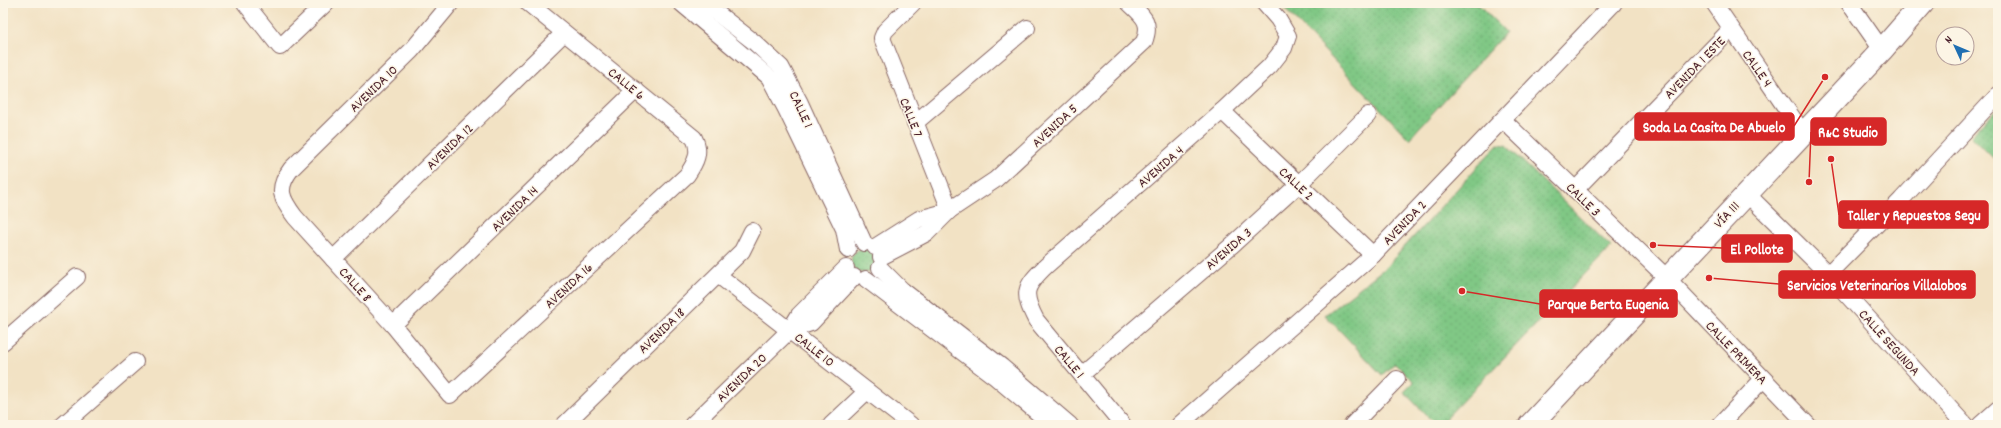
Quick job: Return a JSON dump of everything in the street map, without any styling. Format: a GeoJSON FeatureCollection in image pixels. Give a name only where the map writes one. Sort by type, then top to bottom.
{"type":"FeatureCollection","features":[{"type":"Feature","properties":{"kind":"main road","name":"VÍA 111"},"geometry":{"type":"LineString","coordinates":[[1530,425],[1666,278],[1882,50],[1923,3]]}},
{"type":"Feature","properties":{"kind":"street"},"geometry":{"type":"LineString","coordinates":[[245,3],[280,48],[326,3]]}},
{"type":"Feature","properties":{"kind":"street","name":"AVENIDA 10"},"geometry":{"type":"LineString","coordinates":[[291,169],[412,50],[451,3]]}},
{"type":"Feature","properties":{"kind":"street","name":"CALLE 6"},"geometry":{"type":"LineString","coordinates":[[528,3],[694,138],[698,146],[697,156],[695,163],[687,175]]}},
{"type":"Feature","properties":{"kind":"street","name":"CALLE 1"},"geometry":{"type":"LineString","coordinates":[[681,3],[762,70],[793,106],[875,254]]}},
{"type":"Feature","properties":{"kind":"street","name":"CALLE 1"},"geometry":{"type":"LineString","coordinates":[[704,3],[774,58],[781,67],[793,106],[844,229],[848,250],[846,256],[855,274]]}},
{"type":"Feature","properties":{"kind":"street","name":"CALLE 7"},"geometry":{"type":"LineString","coordinates":[[913,3],[891,25],[882,38],[950,210]]}},
{"type":"Feature","properties":{"kind":"street","name":"AVENIDA 5"},"geometry":{"type":"LineString","coordinates":[[875,254],[919,219],[950,210],[995,180],[1144,42],[1149,31],[1146,20],[1129,3]]}},
{"type":"Feature","properties":{"kind":"street","name":"AVENIDA 4"},"geometry":{"type":"LineString","coordinates":[[1027,292],[1032,279],[1222,112],[1270,66],[1284,48],[1288,36],[1278,19],[1264,3]]}},
{"type":"Feature","properties":{"kind":"street","name":"AVENIDA 2"},"geometry":{"type":"LineString","coordinates":[[1179,425],[1372,255],[1614,3]]}},
{"type":"Feature","properties":{"kind":"street","name":"CALLE 4"},"geometry":{"type":"LineString","coordinates":[[1714,3],[1803,133]]}},
{"type":"Feature","properties":{"kind":"street"},"geometry":{"type":"LineString","coordinates":[[1849,3],[1882,50]]}},
{"type":"Feature","properties":{"kind":"street"},"geometry":{"type":"LineString","coordinates":[[915,123],[1027,28]]}},
{"type":"Feature","properties":{"kind":"street","name":"AVENIDA 1 ESTE"},"geometry":{"type":"LineString","coordinates":[[1574,190],[1731,29]]}},
{"type":"Feature","properties":{"kind":"street","name":"AVENIDA 12"},"geometry":{"type":"LineString","coordinates":[[333,258],[564,33]]}},
{"type":"Feature","properties":{"kind":"street","name":"AVENIDA 14"},"geometry":{"type":"LineString","coordinates":[[393,325],[636,90]]}},
{"type":"Feature","properties":{"kind":"street"},"geometry":{"type":"LineString","coordinates":[[1828,274],[1901,200],[1998,95]]}},
{"type":"Feature","properties":{"kind":"street","name":"CALLE 2"},"geometry":{"type":"LineString","coordinates":[[1222,112],[1372,255]]}},
{"type":"Feature","properties":{"kind":"street","name":"AVENIDA 3"},"geometry":{"type":"LineString","coordinates":[[1082,374],[1231,246],[1299,184],[1368,115]]}},
{"type":"Feature","properties":{"kind":"street","name":"CALLE 3"},"geometry":{"type":"LineString","coordinates":[[1503,120],[1666,278]]}},
{"type":"Feature","properties":{"kind":"street","name":"CALLE 8"},"geometry":{"type":"LineString","coordinates":[[291,169],[284,179],[281,190],[284,202],[295,217],[393,325],[450,395]]}},
{"type":"Feature","properties":{"kind":"street","name":"AVENIDA 16"},"geometry":{"type":"LineString","coordinates":[[450,395],[687,175]]}},
{"type":"Feature","properties":{"kind":"street","name":"CALLE SEGUNDA"},"geometry":{"type":"LineString","coordinates":[[1746,193],[1828,274],[1965,425]]}},
{"type":"Feature","properties":{"kind":"street","name":"AVENIDA 18"},"geometry":{"type":"LineString","coordinates":[[564,425],[742,251],[752,231]]}},
{"type":"Feature","properties":{"kind":"street"},"geometry":{"type":"LineString","coordinates":[[848,250],[858,243],[875,254],[902,290],[998,371],[1052,425]]}},
{"type":"Feature","properties":{"kind":"street","name":"AVENIDA 20"},"geometry":{"type":"LineString","coordinates":[[692,425],[790,330],[798,315],[855,274],[876,273],[875,254]]}},
{"type":"Feature","properties":{"kind":"street"},"geometry":{"type":"LineString","coordinates":[[855,274],[998,371],[1070,425]]}},
{"type":"Feature","properties":{"kind":"street","name":"CALLE 10"},"geometry":{"type":"LineString","coordinates":[[718,275],[911,425]]}},
{"type":"Feature","properties":{"kind":"street"},"geometry":{"type":"LineString","coordinates":[[3,342],[77,277]]}},
{"type":"Feature","properties":{"kind":"street","name":"CALLE PRIMERA"},"geometry":{"type":"LineString","coordinates":[[1666,278],[1808,425]]}},
{"type":"Feature","properties":{"kind":"street","name":"CALLE 1"},"geometry":{"type":"LineString","coordinates":[[1027,292],[1027,302],[1036,320],[1123,425]]}},
{"type":"Feature","properties":{"kind":"street"},"geometry":{"type":"LineString","coordinates":[[63,425],[135,362]]}},
{"type":"Feature","properties":{"kind":"street"},"geometry":{"type":"LineString","coordinates":[[1352,425],[1397,379]]}},
{"type":"Feature","properties":{"kind":"street"},"geometry":{"type":"LineString","coordinates":[[1720,425],[1763,379]]}},
{"type":"Feature","properties":{"kind":"street"},"geometry":{"type":"LineString","coordinates":[[831,425],[867,390]]}},
{"type":"Feature","properties":{"kind":"street"},"geometry":{"type":"LineString","coordinates":[[1980,425],[1998,409]]}},
{"type":"Feature","properties":{"kind":"green space"},"geometry":{"type":"Polygon","coordinates":[[[1279,3],[1477,3],[1506,32],[1409,139],[1279,3]]]}},
{"type":"Feature","properties":{"kind":"green space"},"geometry":{"type":"Polygon","coordinates":[[[1998,107],[1998,163],[1971,136],[1998,107]]]}},
{"type":"Feature","properties":{"kind":"green space"},"geometry":{"type":"Polygon","coordinates":[[[1498,144],[1506,145],[1611,247],[1439,425],[1436,425],[1404,392],[1414,382],[1395,363],[1382,375],[1325,315],[1386,267],[1498,144]]]}},
{"type":"Feature","properties":{"kind":"green space"},"geometry":{"type":"Polygon","coordinates":[[[863,249],[871,253],[875,261],[871,269],[863,273],[855,269],[851,261],[855,253],[863,249]]]}},
{"type":"Feature","properties":{"kind":"place","name":"Soda La Casita De Abuelo"},"geometry":{"type":"Point","coordinates":[1825,77]}},
{"type":"Feature","properties":{"kind":"place","name":"Taller y Repuestos Segu"},"geometry":{"type":"Point","coordinates":[1831,159]}},
{"type":"Feature","properties":{"kind":"place","name":"R&C Studio"},"geometry":{"type":"Point","coordinates":[1809,182]}},
{"type":"Feature","properties":{"kind":"place","name":"El Pollote"},"geometry":{"type":"Point","coordinates":[1653,245]}},
{"type":"Feature","properties":{"kind":"place","name":"Servicios Veterinarios Villalobos"},"geometry":{"type":"Point","coordinates":[1709,278]}},
{"type":"Feature","properties":{"kind":"place","name":"Parque Berta Eugenia"},"geometry":{"type":"Point","coordinates":[1462,291]}}]}
